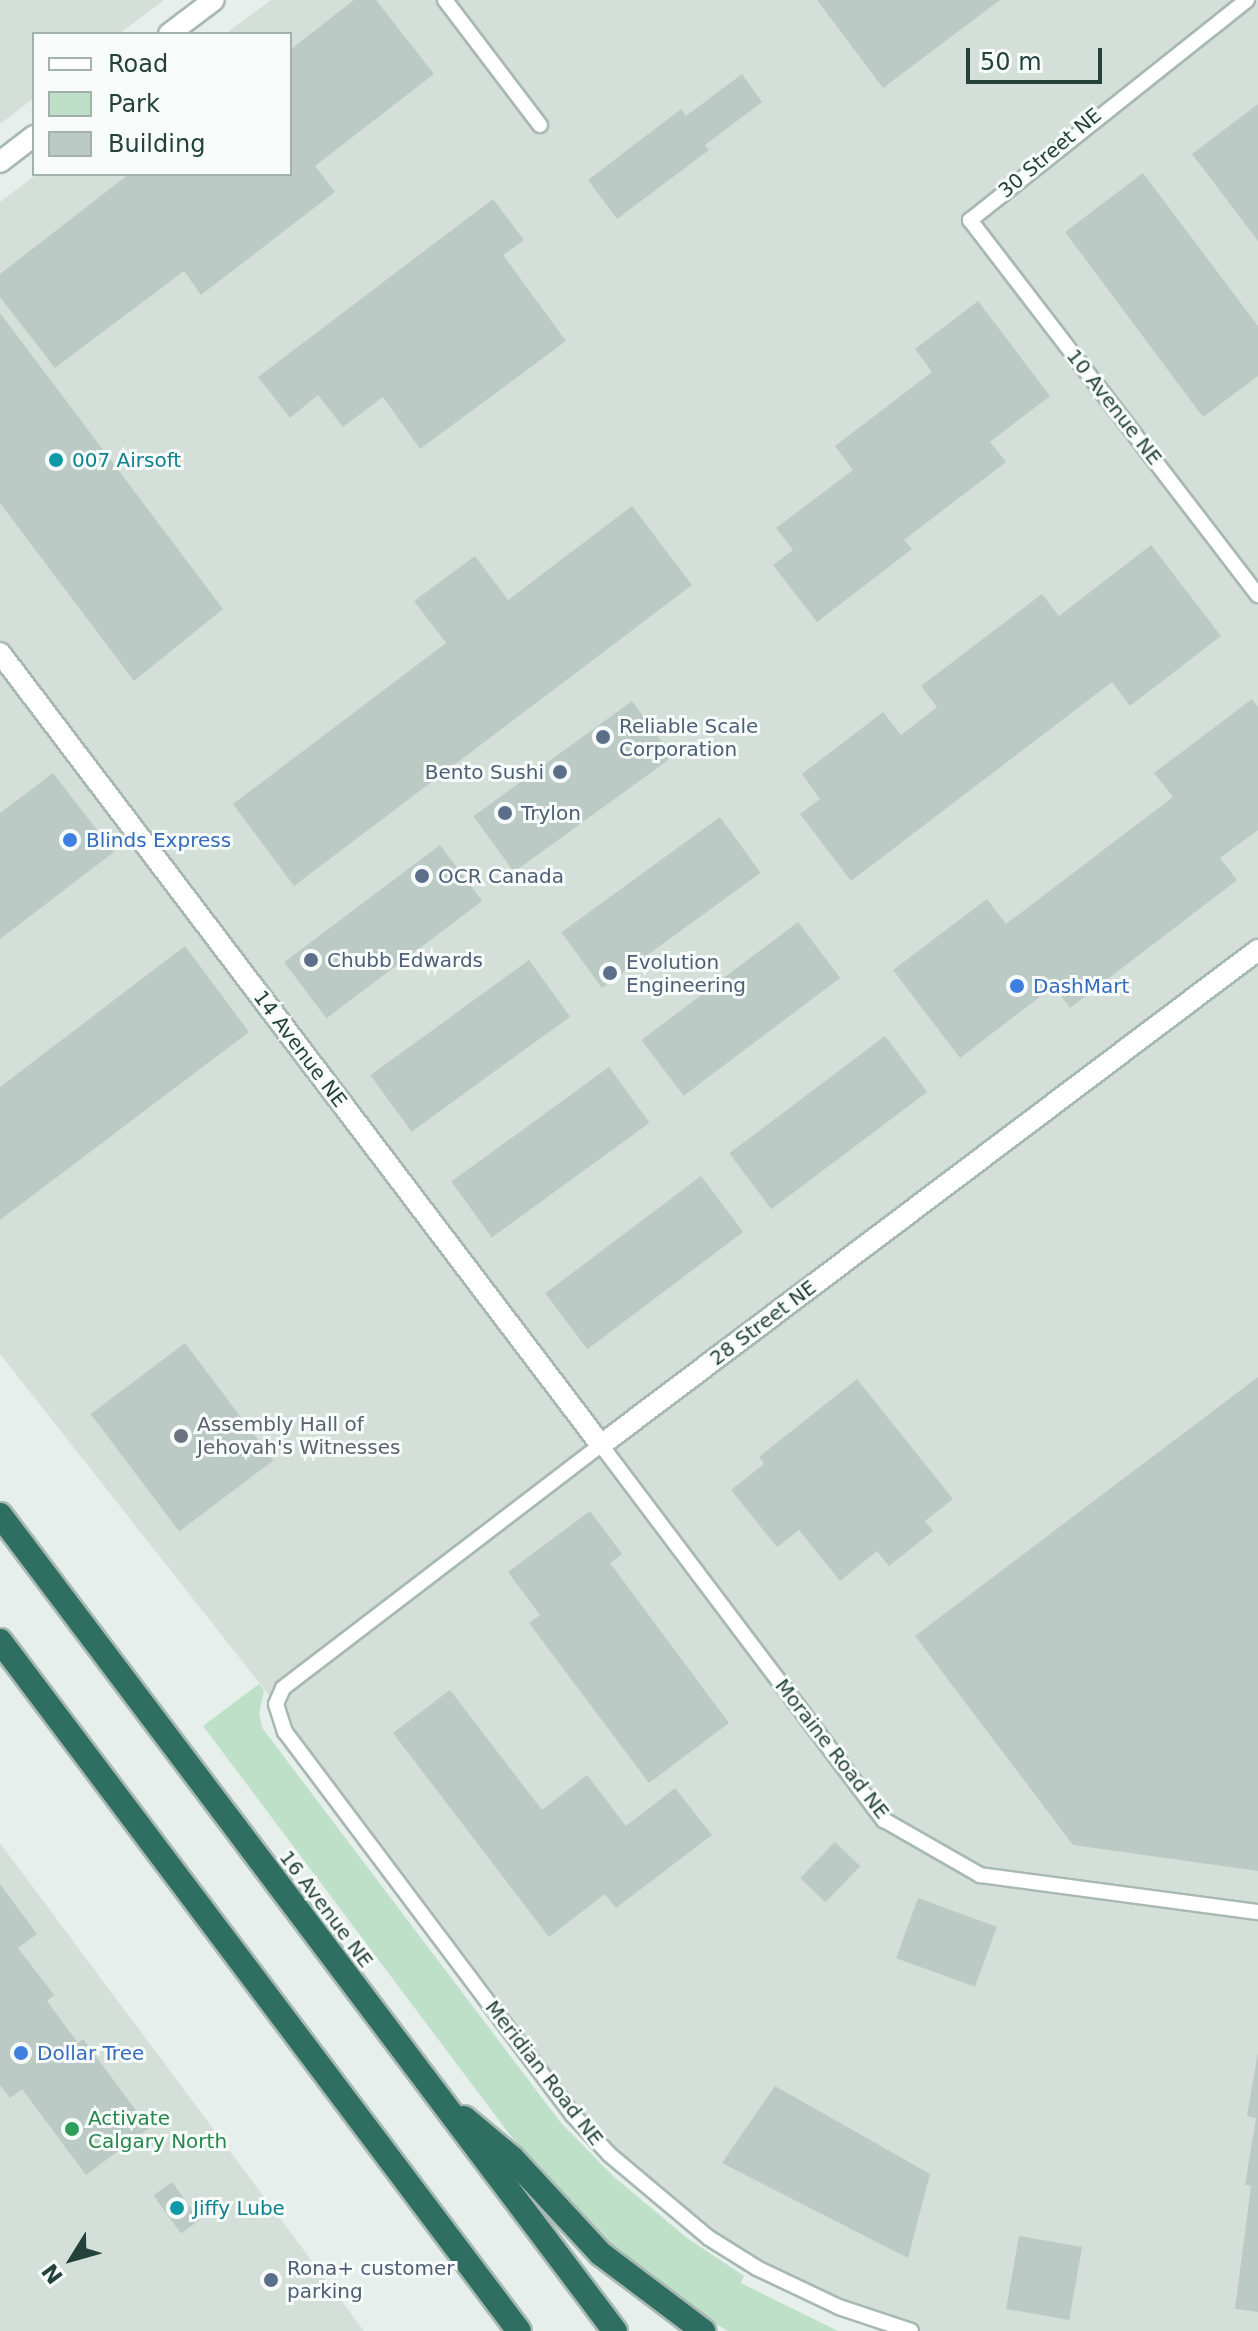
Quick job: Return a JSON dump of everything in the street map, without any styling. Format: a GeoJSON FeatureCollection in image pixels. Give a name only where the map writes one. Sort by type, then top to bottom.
{"type":"FeatureCollection","features":[{"type":"Feature","properties":{"kind":"highway","name":"16 Avenue NE"},"geometry":{"type":"LineString","coordinates":[[0,1515],[615,2331]]}},
{"type":"Feature","properties":{"kind":"highway"},"geometry":{"type":"LineString","coordinates":[[0,1641],[519,2331]]}},
{"type":"Feature","properties":{"kind":"highway"},"geometry":{"type":"LineString","coordinates":[[441,2102],[486,2133],[576,2231],[625,2275],[703,2331]]}},
{"type":"Feature","properties":{"kind":"highway"},"geometry":{"type":"LineString","coordinates":[[395,2165],[498,2331]]}},
{"type":"Feature","properties":{"kind":"street"},"geometry":{"type":"LineString","coordinates":[[172,32],[214,0]]}},
{"type":"Feature","properties":{"kind":"street"},"geometry":{"type":"LineString","coordinates":[[445,0],[540,125]]}},
{"type":"Feature","properties":{"kind":"street","name":"30 Street NE"},"geometry":{"type":"LineString","coordinates":[[970,220],[1247,0]]}},
{"type":"Feature","properties":{"kind":"street"},"geometry":{"type":"LineString","coordinates":[[0,162],[32,138]]}},
{"type":"Feature","properties":{"kind":"street","name":"10 Avenue NE"},"geometry":{"type":"LineString","coordinates":[[970,220],[1258,595]]}},
{"type":"Feature","properties":{"kind":"street","name":"14 Avenue NE"},"geometry":{"type":"LineString","coordinates":[[0,653],[601,1445]]}},
{"type":"Feature","properties":{"kind":"street","name":"28 Street NE"},"geometry":{"type":"LineString","coordinates":[[276,1704],[299,1673],[1258,950]]}},
{"type":"Feature","properties":{"kind":"street","name":"Moraine Road NE"},"geometry":{"type":"LineString","coordinates":[[601,1445],[884,1820],[980,1875],[1258,1912]]}},
{"type":"Feature","properties":{"kind":"street","name":"Meridian Road NE"},"geometry":{"type":"LineString","coordinates":[[276,1704],[285,1732],[572,2114],[609,2154],[678,2214],[757,2268],[839,2307],[911,2331]]}},
{"type":"Feature","properties":{"kind":"shaded area"},"geometry":{"type":"Polygon","coordinates":[[[0,0],[164,0],[122,32],[32,32],[32,100],[0,124],[0,0]]]}},
{"type":"Feature","properties":{"kind":"shaded area"},"geometry":{"type":"Polygon","coordinates":[[[271,0],[1258,0],[1258,2331],[911,2331],[757,2268],[609,2154],[285,1732],[276,1704],[0,1354],[0,202],[34,176],[292,176],[292,32],[228,32],[271,0]]]}},
{"type":"Feature","properties":{"kind":"shaded area"},"geometry":{"type":"Polygon","coordinates":[[[0,1843],[364,2331],[0,2331],[0,1843]]]}},
{"type":"Feature","properties":{"kind":"green space"},"geometry":{"type":"Polygon","coordinates":[[[259,1684],[264,1690],[259,1714],[263,1729],[561,2123],[613,2176],[687,2238],[744,2276],[741,2283],[838,2331],[728,2331],[686,2306],[604,2242],[510,2135],[203,1726],[259,1684]]]}},
{"type":"Feature","properties":{"kind":"building"},"geometry":{"type":"Polygon","coordinates":[[[354,0],[376,0],[434,74],[315,166],[335,192],[201,295],[184,271],[55,368],[0,297],[0,274],[126,176],[292,176],[292,48],[354,0]]]}},
{"type":"Feature","properties":{"kind":"building"},"geometry":{"type":"Polygon","coordinates":[[[817,0],[1000,0],[883,88],[817,0]]]}},
{"type":"Feature","properties":{"kind":"building"},"geometry":{"type":"Polygon","coordinates":[[[742,74],[762,102],[705,145],[709,150],[617,219],[588,180],[681,109],[686,116],[742,74]]]}},
{"type":"Feature","properties":{"kind":"building"},"geometry":{"type":"Polygon","coordinates":[[[1258,104],[1258,241],[1192,154],[1258,104]]]}},
{"type":"Feature","properties":{"kind":"building"},"geometry":{"type":"Polygon","coordinates":[[[1143,173],[1258,326],[1258,376],[1203,417],[1065,232],[1143,173]]]}},
{"type":"Feature","properties":{"kind":"building"},"geometry":{"type":"Polygon","coordinates":[[[493,199],[524,240],[503,255],[566,341],[420,449],[383,397],[343,427],[318,395],[290,418],[258,377],[493,199]]]}},
{"type":"Feature","properties":{"kind":"building"},"geometry":{"type":"Polygon","coordinates":[[[978,301],[1050,396],[990,442],[1006,462],[904,540],[912,549],[817,622],[773,565],[793,550],[776,528],[853,470],[835,446],[932,372],[915,349],[978,301]]]}},
{"type":"Feature","properties":{"kind":"building"},"geometry":{"type":"Polygon","coordinates":[[[0,313],[223,609],[134,681],[0,503],[0,313]]]}},
{"type":"Feature","properties":{"kind":"building"},"geometry":{"type":"Polygon","coordinates":[[[632,506],[692,585],[294,886],[233,804],[446,643],[414,601],[475,556],[508,600],[632,506]]]}},
{"type":"Feature","properties":{"kind":"building"},"geometry":{"type":"Polygon","coordinates":[[[1151,545],[1221,636],[1130,706],[1112,682],[851,881],[800,814],[820,799],[802,774],[883,712],[901,735],[937,707],[921,686],[1042,594],[1059,616],[1151,545]]]}},
{"type":"Feature","properties":{"kind":"building"},"geometry":{"type":"Polygon","coordinates":[[[1252,699],[1258,707],[1258,830],[1220,858],[1237,880],[1070,1008],[1054,986],[960,1058],[893,970],[987,899],[1006,924],[1173,797],[1154,773],[1252,699]]]}},
{"type":"Feature","properties":{"kind":"building"},"geometry":{"type":"Polygon","coordinates":[[[632,701],[673,757],[514,872],[473,816],[632,701]]]}},
{"type":"Feature","properties":{"kind":"building"},"geometry":{"type":"Polygon","coordinates":[[[53,773],[114,852],[0,939],[0,813],[53,773]]]}},
{"type":"Feature","properties":{"kind":"building"},"geometry":{"type":"Polygon","coordinates":[[[720,817],[761,873],[602,988],[561,932],[720,817]]]}},
{"type":"Feature","properties":{"kind":"building"},"geometry":{"type":"Polygon","coordinates":[[[440,845],[482,901],[326,1018],[284,962],[440,845]]]}},
{"type":"Feature","properties":{"kind":"building"},"geometry":{"type":"Polygon","coordinates":[[[798,922],[840,978],[684,1096],[641,1040],[798,922]]]}},
{"type":"Feature","properties":{"kind":"building"},"geometry":{"type":"Polygon","coordinates":[[[185,946],[249,1032],[0,1220],[0,1087],[185,946]]]}},
{"type":"Feature","properties":{"kind":"building"},"geometry":{"type":"Polygon","coordinates":[[[529,960],[570,1017],[412,1132],[370,1075],[529,960]]]}},
{"type":"Feature","properties":{"kind":"building"},"geometry":{"type":"Polygon","coordinates":[[[885,1036],[927,1092],[771,1209],[729,1153],[885,1036]]]}},
{"type":"Feature","properties":{"kind":"building"},"geometry":{"type":"Polygon","coordinates":[[[609,1067],[650,1123],[492,1237],[451,1182],[609,1067]]]}},
{"type":"Feature","properties":{"kind":"building"},"geometry":{"type":"Polygon","coordinates":[[[701,1176],[743,1232],[587,1349],[545,1293],[701,1176]]]}},
{"type":"Feature","properties":{"kind":"building","name":"Assembly Hall of Jehovah's Witnesses"},"geometry":{"type":"Polygon","coordinates":[[[185,1343],[273,1460],[179,1531],[91,1414],[185,1343]]]}},
{"type":"Feature","properties":{"kind":"building"},"geometry":{"type":"Polygon","coordinates":[[[1258,1377],[1258,1871],[1073,1845],[915,1636],[1258,1377]]]}},
{"type":"Feature","properties":{"kind":"building"},"geometry":{"type":"Polygon","coordinates":[[[857,1379],[953,1499],[925,1521],[933,1531],[889,1566],[877,1551],[840,1581],[799,1530],[777,1547],[731,1490],[764,1464],[759,1457],[857,1379]]]}},
{"type":"Feature","properties":{"kind":"building"},"geometry":{"type":"Polygon","coordinates":[[[590,1511],[622,1554],[610,1563],[729,1723],[649,1783],[529,1623],[540,1615],[508,1572],[590,1511]]]}},
{"type":"Feature","properties":{"kind":"building"},"geometry":{"type":"Polygon","coordinates":[[[450,1690],[542,1810],[587,1775],[626,1826],[675,1788],[712,1835],[616,1908],[605,1894],[549,1937],[393,1733],[450,1690]]]}},
{"type":"Feature","properties":{"kind":"building"},"geometry":{"type":"Polygon","coordinates":[[[835,1842],[860,1866],[825,1902],[800,1878],[835,1842]]]}},
{"type":"Feature","properties":{"kind":"building"},"geometry":{"type":"Polygon","coordinates":[[[0,1884],[37,1934],[18,1948],[54,1995],[47,2001],[78,2043],[83,2039],[149,2128],[86,2175],[22,2089],[10,2098],[0,2085],[0,1884]]]}},
{"type":"Feature","properties":{"kind":"building"},"geometry":{"type":"Polygon","coordinates":[[[918,1898],[997,1927],[975,1987],[896,1958],[918,1898]]]}},
{"type":"Feature","properties":{"kind":"building"},"geometry":{"type":"Polygon","coordinates":[[[1258,2052],[1258,2312],[1235,2309],[1251,2186],[1245,2185],[1256,2118],[1247,2116],[1258,2052]]]}},
{"type":"Feature","properties":{"kind":"building"},"geometry":{"type":"Polygon","coordinates":[[[775,2086],[930,2174],[908,2258],[722,2163],[775,2086]]]}},
{"type":"Feature","properties":{"kind":"building","name":"Jiffy Lube"},"geometry":{"type":"Polygon","coordinates":[[[172,2182],[200,2220],[181,2234],[153,2196],[172,2182]]]}},
{"type":"Feature","properties":{"kind":"building"},"geometry":{"type":"Polygon","coordinates":[[[1019,2236],[1082,2247],[1069,2320],[1006,2309],[1019,2236]]]}},
{"type":"Feature","properties":{"kind":"place","name":"007 Airsoft"},"geometry":{"type":"Point","coordinates":[56,460]}},
{"type":"Feature","properties":{"kind":"place","name":"Reliable Scale Corporation"},"geometry":{"type":"Point","coordinates":[603,737]}},
{"type":"Feature","properties":{"kind":"place","name":"Bento Sushi"},"geometry":{"type":"Point","coordinates":[560,772]}},
{"type":"Feature","properties":{"kind":"place","name":"Trylon"},"geometry":{"type":"Point","coordinates":[505,813]}},
{"type":"Feature","properties":{"kind":"place","name":"Blinds Express"},"geometry":{"type":"Point","coordinates":[70,840]}},
{"type":"Feature","properties":{"kind":"place","name":"OCR Canada"},"geometry":{"type":"Point","coordinates":[422,876]}},
{"type":"Feature","properties":{"kind":"place","name":"Chubb Edwards"},"geometry":{"type":"Point","coordinates":[311,960]}},
{"type":"Feature","properties":{"kind":"place","name":"Evolution Engineering"},"geometry":{"type":"Point","coordinates":[610,973]}},
{"type":"Feature","properties":{"kind":"place","name":"DashMart"},"geometry":{"type":"Point","coordinates":[1017,986]}},
{"type":"Feature","properties":{"kind":"place","name":"Assembly Hall of Jehovah's Witnesses"},"geometry":{"type":"Point","coordinates":[181,1436]}},
{"type":"Feature","properties":{"kind":"place","name":"Dollar Tree"},"geometry":{"type":"Point","coordinates":[21,2053]}},
{"type":"Feature","properties":{"kind":"place","name":"Activate Calgary North"},"geometry":{"type":"Point","coordinates":[72,2129]}},
{"type":"Feature","properties":{"kind":"place","name":"Jiffy Lube"},"geometry":{"type":"Point","coordinates":[177,2208]}},
{"type":"Feature","properties":{"kind":"place","name":"Rona+ customer parking"},"geometry":{"type":"Point","coordinates":[271,2280]}}]}
